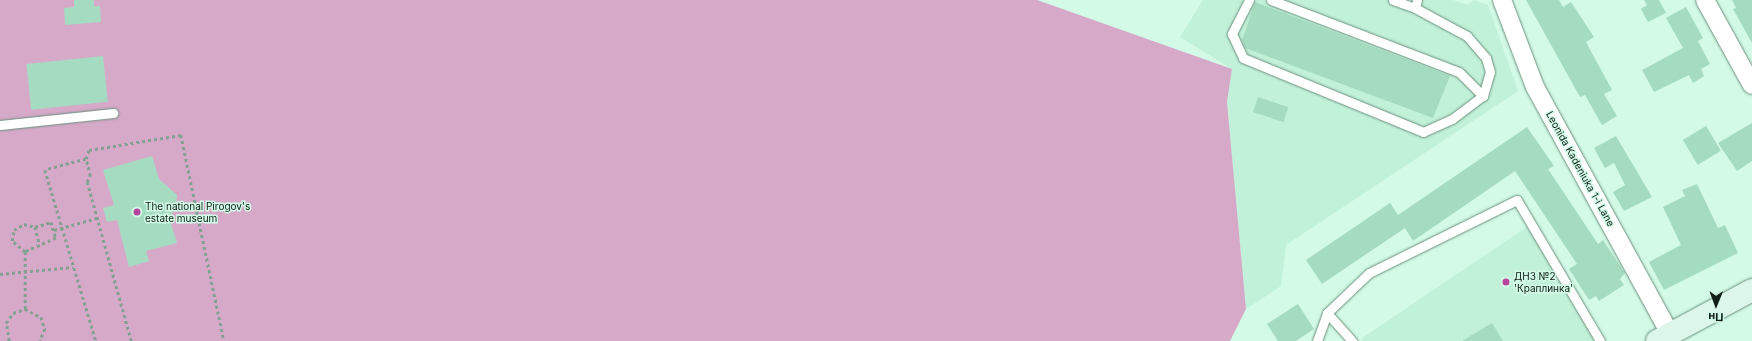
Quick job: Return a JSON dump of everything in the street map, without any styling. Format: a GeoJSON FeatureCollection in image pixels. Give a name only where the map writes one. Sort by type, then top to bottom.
{"type":"FeatureCollection","features":[{"type":"Feature","properties":{"kind":"street","name":"Leonida Kadeniuka 1-i Lane"},"geometry":{"type":"LineString","coordinates":[[1502,0],[1535,87],[1664,337]]}},
{"type":"Feature","properties":{"kind":"street"},"geometry":{"type":"LineString","coordinates":[[1705,0],[1752,85]]}},
{"type":"Feature","properties":{"kind":"street"},"geometry":{"type":"LineString","coordinates":[[1664,337],[1752,290]]}},
{"type":"Feature","properties":{"kind":"lane"},"geometry":{"type":"LineString","coordinates":[[1249,0],[1232,34],[1243,58],[1423,132],[1452,120],[1483,96],[1490,72],[1486,58],[1468,36],[1416,4],[1393,0]]}},
{"type":"Feature","properties":{"kind":"lane"},"geometry":{"type":"LineString","coordinates":[[1271,0],[1459,72],[1483,96]]}},
{"type":"Feature","properties":{"kind":"lane"},"geometry":{"type":"LineString","coordinates":[[0,125],[113,113]]}},
{"type":"Feature","properties":{"kind":"lane"},"geometry":{"type":"LineString","coordinates":[[1317,341],[1327,313],[1369,273],[1517,200],[1600,341]]}},
{"type":"Feature","properties":{"kind":"lane"},"geometry":{"type":"LineString","coordinates":[[1327,313],[1352,341]]}},
{"type":"Feature","properties":{"kind":"path"},"geometry":{"type":"LineString","coordinates":[[132,341],[87,182],[90,176],[86,159],[89,150],[181,135],[224,341]]}},
{"type":"Feature","properties":{"kind":"path"},"geometry":{"type":"LineString","coordinates":[[86,159],[45,170],[96,341]]}},
{"type":"Feature","properties":{"kind":"path"},"geometry":{"type":"LineString","coordinates":[[54,230],[97,218]]}},
{"type":"Feature","properties":{"kind":"path"},"geometry":{"type":"LineString","coordinates":[[25,252],[39,242],[56,238],[51,222],[35,226],[24,224],[14,230],[12,241],[25,252],[25,309]]}},
{"type":"Feature","properties":{"kind":"path"},"geometry":{"type":"LineString","coordinates":[[35,226],[39,242]]}},
{"type":"Feature","properties":{"kind":"path"},"geometry":{"type":"LineString","coordinates":[[0,274],[73,267]]}},
{"type":"Feature","properties":{"kind":"path"},"geometry":{"type":"LineString","coordinates":[[9,341],[6,323],[13,313],[25,309],[36,313],[44,323],[40,341]]}},
{"type":"Feature","properties":{"kind":"shaded area"},"geometry":{"type":"Polygon","coordinates":[[[0,0],[1037,0],[1232,69],[1227,102],[1246,309],[1230,341],[0,341],[0,0]]]}},
{"type":"Feature","properties":{"kind":"shaded area"},"geometry":{"type":"Polygon","coordinates":[[[1203,0],[1453,0],[1467,5],[1474,0],[1488,5],[1518,91],[1286,245],[1281,286],[1246,309],[1227,102],[1232,69],[1180,37],[1203,0]]]}},
{"type":"Feature","properties":{"kind":"shaded area","name":"ДНЗ №2 'Краплинка'"},"geometry":{"type":"Polygon","coordinates":[[[1531,224],[1600,341],[1362,341],[1361,339],[1531,224]]]}},
{"type":"Feature","properties":{"kind":"building"},"geometry":{"type":"Polygon","coordinates":[[[74,0],[94,0],[94,6],[100,6],[101,22],[65,25],[64,8],[74,7],[74,0]]]}},
{"type":"Feature","properties":{"kind":"building"},"geometry":{"type":"Polygon","coordinates":[[[1526,0],[1559,0],[1563,7],[1571,2],[1594,37],[1586,42],[1612,90],[1604,94],[1617,116],[1602,125],[1585,95],[1580,97],[1526,0]]]}},
{"type":"Feature","properties":{"kind":"building"},"geometry":{"type":"Polygon","coordinates":[[[1644,0],[1659,0],[1666,13],[1648,22],[1641,9],[1647,5],[1644,0]]]}},
{"type":"Feature","properties":{"kind":"building"},"geometry":{"type":"Polygon","coordinates":[[[1732,0],[1752,0],[1752,43],[1733,9],[1736,8],[1732,0]]]}},
{"type":"Feature","properties":{"kind":"building"},"geometry":{"type":"Polygon","coordinates":[[[1255,2],[1450,76],[1433,118],[1245,48],[1242,40],[1255,2]]]}},
{"type":"Feature","properties":{"kind":"building"},"geometry":{"type":"Polygon","coordinates":[[[1686,7],[1703,38],[1698,41],[1710,64],[1701,69],[1704,76],[1693,83],[1689,75],[1654,92],[1642,70],[1683,48],[1666,18],[1686,7]]]}},
{"type":"Feature","properties":{"kind":"building"},"geometry":{"type":"Polygon","coordinates":[[[103,56],[108,102],[31,110],[26,64],[103,56]]]}},
{"type":"Feature","properties":{"kind":"building"},"geometry":{"type":"Polygon","coordinates":[[[1258,97],[1288,107],[1283,122],[1253,112],[1258,97]]]}},
{"type":"Feature","properties":{"kind":"building"},"geometry":{"type":"Polygon","coordinates":[[[1752,123],[1752,161],[1737,171],[1718,143],[1752,123]]]}},
{"type":"Feature","properties":{"kind":"building"},"geometry":{"type":"Polygon","coordinates":[[[1706,126],[1721,151],[1698,165],[1683,140],[1706,126]]]}},
{"type":"Feature","properties":{"kind":"building"},"geometry":{"type":"Polygon","coordinates":[[[1527,127],[1554,166],[1548,169],[1598,244],[1603,240],[1625,273],[1620,279],[1624,285],[1599,301],[1596,296],[1589,300],[1569,269],[1577,264],[1515,171],[1413,241],[1405,228],[1322,284],[1306,260],[1390,203],[1398,215],[1527,127]]]}},
{"type":"Feature","properties":{"kind":"building"},"geometry":{"type":"Polygon","coordinates":[[[1616,136],[1652,197],[1624,211],[1613,192],[1625,185],[1614,163],[1605,168],[1594,148],[1616,136]]]}},
{"type":"Feature","properties":{"kind":"building","name":"The national Pirogov's estate museum"},"geometry":{"type":"Polygon","coordinates":[[[152,156],[159,179],[177,195],[176,208],[169,217],[177,243],[146,251],[149,261],[129,267],[117,220],[107,222],[103,208],[114,205],[103,170],[152,156]]]}},
{"type":"Feature","properties":{"kind":"building"},"geometry":{"type":"Polygon","coordinates":[[[1697,184],[1718,228],[1725,225],[1738,253],[1664,290],[1649,262],[1681,245],[1663,207],[1685,196],[1682,190],[1697,184]]]}},
{"type":"Feature","properties":{"kind":"building"},"geometry":{"type":"Polygon","coordinates":[[[1298,304],[1314,329],[1296,341],[1278,341],[1267,324],[1298,304]]]}},
{"type":"Feature","properties":{"kind":"building"},"geometry":{"type":"Polygon","coordinates":[[[1492,323],[1503,341],[1462,341],[1492,323]]]}},
{"type":"Feature","properties":{"kind":"place","name":"The national Pirogov's estate museum"},"geometry":{"type":"Point","coordinates":[137,212]}},
{"type":"Feature","properties":{"kind":"place","name":"ДНЗ №2 'Краплинка'"},"geometry":{"type":"Point","coordinates":[1506,282]}}]}
